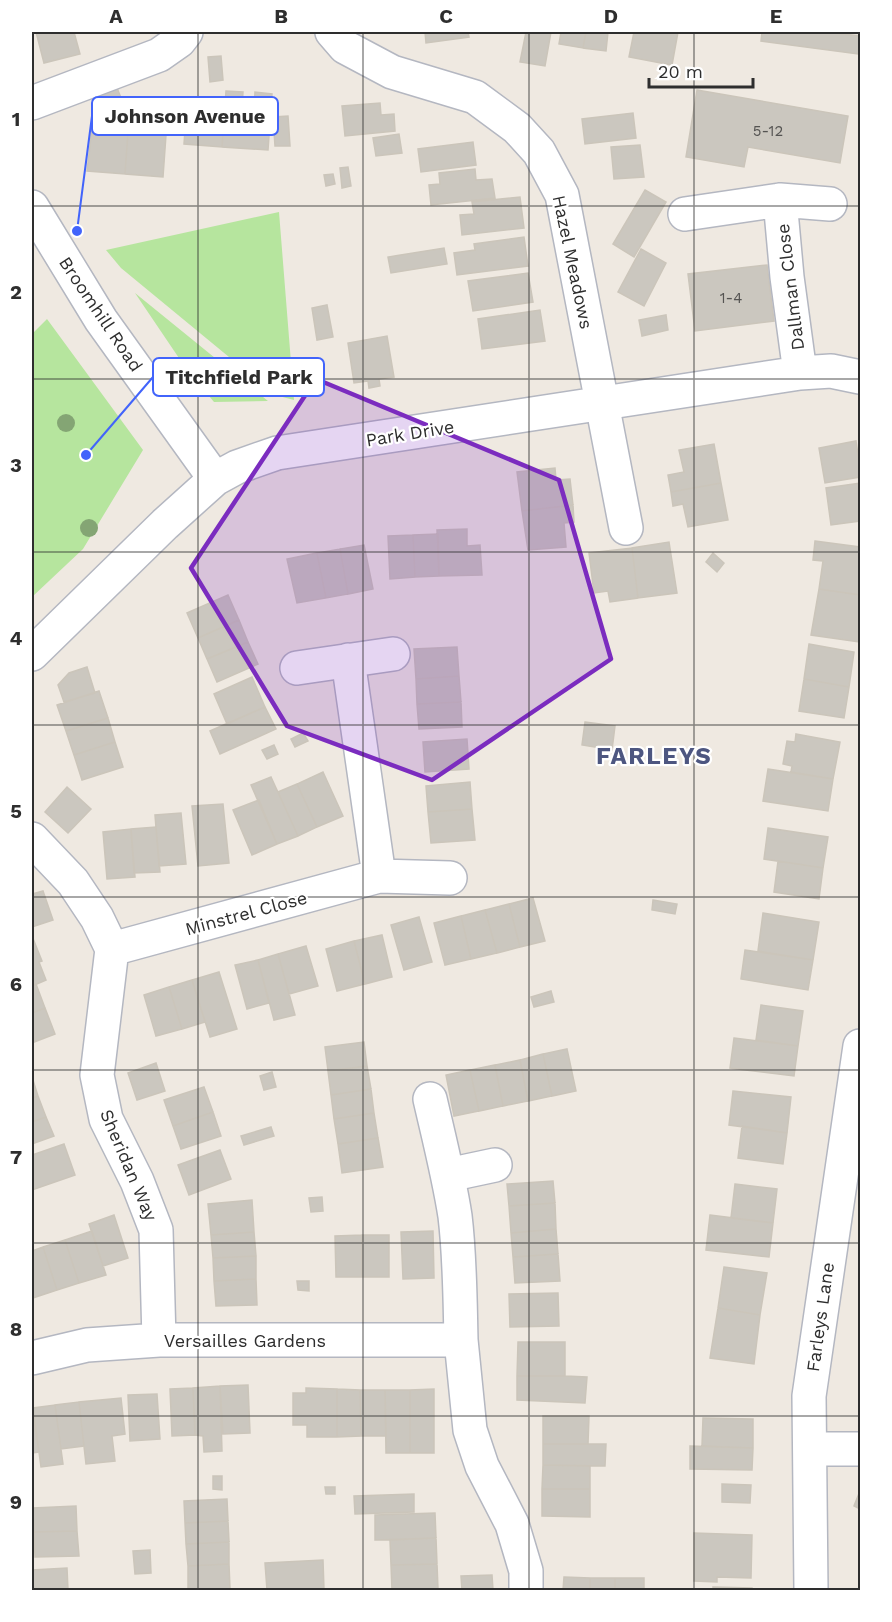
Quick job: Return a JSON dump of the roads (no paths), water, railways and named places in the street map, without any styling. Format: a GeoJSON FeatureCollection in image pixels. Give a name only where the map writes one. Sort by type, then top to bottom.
{"type":"FeatureCollection","features":[{"type":"Feature","properties":{"kind":"street"},"geometry":{"type":"LineString","coordinates":[[32,103],[159,55],[179,41],[186,32]]}},
{"type":"Feature","properties":{"kind":"street","name":"Hazel Meadows"},"geometry":{"type":"LineString","coordinates":[[332,32],[345,47],[392,72],[475,98],[517,128],[539,152],[562,195],[626,528]]}},
{"type":"Feature","properties":{"kind":"street","name":"Dallman Close"},"geometry":{"type":"LineString","coordinates":[[686,214],[780,200],[830,204]]}},
{"type":"Feature","properties":{"kind":"street","name":"Dallman Close"},"geometry":{"type":"LineString","coordinates":[[780,200],[787,277],[800,373]]}},
{"type":"Feature","properties":{"kind":"street","name":"Broomhill Road"},"geometry":{"type":"LineString","coordinates":[[32,207],[101,320],[214,479]]}},
{"type":"Feature","properties":{"kind":"street","name":"Park Drive"},"geometry":{"type":"LineString","coordinates":[[32,654],[214,479],[237,467],[277,453],[800,373],[831,371],[861,377]]}},
{"type":"Feature","properties":{"kind":"street"},"geometry":{"type":"LineString","coordinates":[[297,668],[393,654]]}},
{"type":"Feature","properties":{"kind":"street"},"geometry":{"type":"LineString","coordinates":[[348,660],[379,876]]}},
{"type":"Feature","properties":{"kind":"street"},"geometry":{"type":"LineString","coordinates":[[32,839],[73,882],[97,918],[112,949]]}},
{"type":"Feature","properties":{"kind":"street","name":"Minstrel Close"},"geometry":{"type":"LineString","coordinates":[[112,949],[379,876],[450,878]]}},
{"type":"Feature","properties":{"kind":"street","name":"Sheridan Way"},"geometry":{"type":"LineString","coordinates":[[112,949],[97,1075],[106,1119],[137,1181],[156,1230],[159,1340]]}},
{"type":"Feature","properties":{"kind":"street","name":"Farleys Lane"},"geometry":{"type":"LineString","coordinates":[[811,1590],[809,1396],[853,1155],[861,1046]]}},
{"type":"Feature","properties":{"kind":"street"},"geometry":{"type":"LineString","coordinates":[[430,1099],[455,1218],[461,1340],[470,1430],[482,1466],[512,1524],[526,1571],[526,1590]]}},
{"type":"Feature","properties":{"kind":"street"},"geometry":{"type":"LineString","coordinates":[[447,1176],[495,1165]]}},
{"type":"Feature","properties":{"kind":"street","name":"Versailles Gardens"},"geometry":{"type":"LineString","coordinates":[[32,1358],[87,1345],[159,1340],[461,1340]]}},
{"type":"Feature","properties":{"kind":"street"},"geometry":{"type":"LineString","coordinates":[[810,1449],[861,1449]]}},
{"type":"Feature","properties":{"kind":"place","name":"Johnson Avenue"},"geometry":{"type":"Point","coordinates":[77,231]}},
{"type":"Feature","properties":{"kind":"place","name":"Titchfield Park"},"geometry":{"type":"Point","coordinates":[86,455]}},
{"type":"Feature","properties":{"kind":"district","name":"FARLEYS"},"geometry":{"type":"Point","coordinates":[654,756]}}]}
